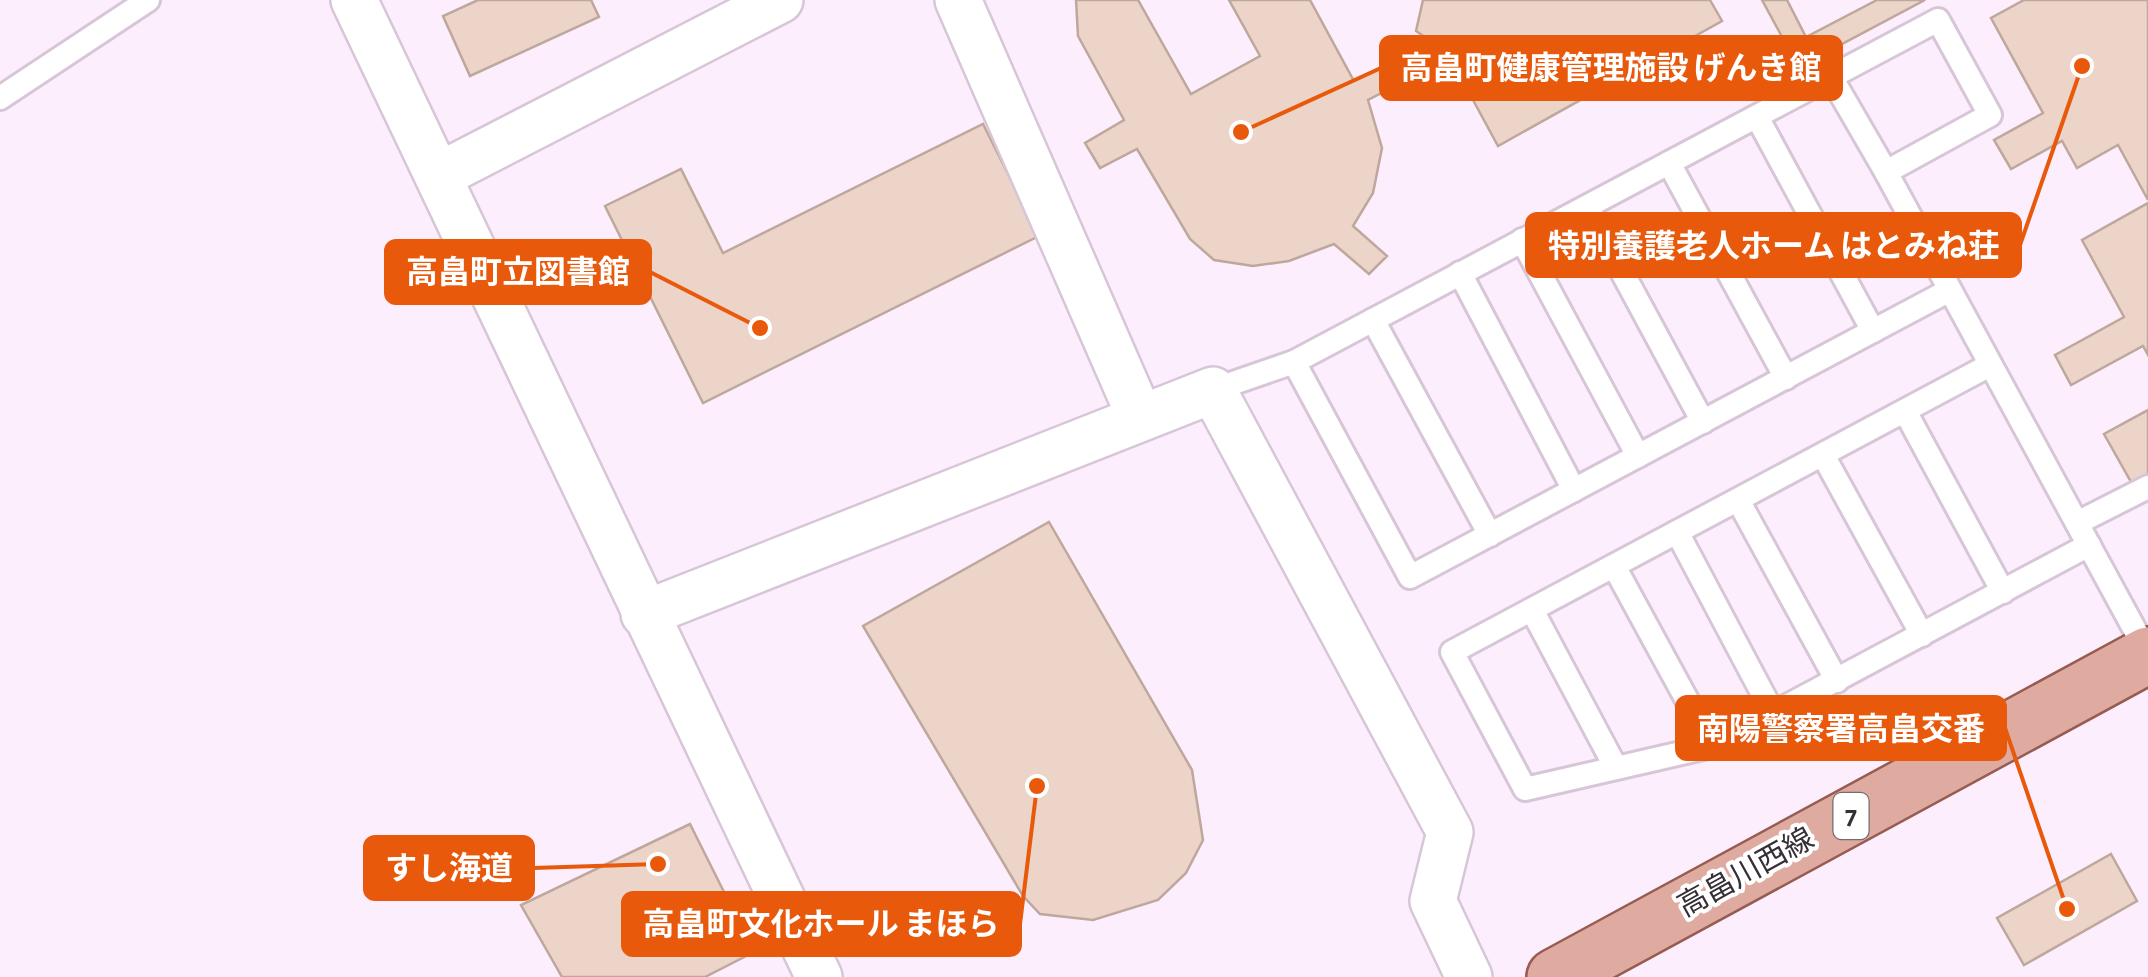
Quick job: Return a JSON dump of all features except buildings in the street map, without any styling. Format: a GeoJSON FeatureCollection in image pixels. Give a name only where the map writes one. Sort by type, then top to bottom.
{"type":"FeatureCollection","features":[{"type":"Feature","properties":{"kind":"main road","name":"高畠川西線"},"geometry":{"type":"LineString","coordinates":[[1554,977],[2148,654]]}},
{"type":"Feature","properties":{"kind":"street"},"geometry":{"type":"LineString","coordinates":[[354,0],[819,977]]}},
{"type":"Feature","properties":{"kind":"street"},"geometry":{"type":"LineString","coordinates":[[438,176],[780,0]]}},
{"type":"Feature","properties":{"kind":"street"},"geometry":{"type":"LineString","coordinates":[[958,0],[1140,417]]}},
{"type":"Feature","properties":{"kind":"street"},"geometry":{"type":"LineString","coordinates":[[644,614],[1214,390],[1450,832],[1433,900],[1470,977]]}},
{"type":"Feature","properties":{"kind":"lane"},"geometry":{"type":"LineString","coordinates":[[0,98],[148,0]]}},
{"type":"Feature","properties":{"kind":"lane"},"geometry":{"type":"LineString","coordinates":[[1214,390],[1294,362],[1938,20],[1990,115],[1886,172]]}},
{"type":"Feature","properties":{"kind":"lane"},"geometry":{"type":"LineString","coordinates":[[1831,77],[2148,654]]}},
{"type":"Feature","properties":{"kind":"lane"},"geometry":{"type":"LineString","coordinates":[[1757,116],[1873,332]]}},
{"type":"Feature","properties":{"kind":"lane"},"geometry":{"type":"LineString","coordinates":[[1669,163],[1786,378]]}},
{"type":"Feature","properties":{"kind":"lane"},"geometry":{"type":"LineString","coordinates":[[1587,207],[1702,422]]}},
{"type":"Feature","properties":{"kind":"lane"},"geometry":{"type":"LineString","coordinates":[[1522,240],[1638,456]]}},
{"type":"Feature","properties":{"kind":"lane"},"geometry":{"type":"LineString","coordinates":[[1460,274],[1574,490]]}},
{"type":"Feature","properties":{"kind":"lane"},"geometry":{"type":"LineString","coordinates":[[1294,362],[1410,578],[1950,290]]}},
{"type":"Feature","properties":{"kind":"lane"},"geometry":{"type":"LineString","coordinates":[[1373,320],[1490,535]]}},
{"type":"Feature","properties":{"kind":"lane"},"geometry":{"type":"LineString","coordinates":[[1990,365],[1452,652],[1525,789],[1712,746],[2089,546]]}},
{"type":"Feature","properties":{"kind":"lane"},"geometry":{"type":"LineString","coordinates":[[1905,411],[2004,592]]}},
{"type":"Feature","properties":{"kind":"lane"},"geometry":{"type":"LineString","coordinates":[[1823,454],[1922,635]]}},
{"type":"Feature","properties":{"kind":"lane"},"geometry":{"type":"LineString","coordinates":[[2077,523],[2148,487]]}},
{"type":"Feature","properties":{"kind":"lane"},"geometry":{"type":"LineString","coordinates":[[1738,500],[1838,681]]}},
{"type":"Feature","properties":{"kind":"lane"},"geometry":{"type":"LineString","coordinates":[[1678,532],[1774,715]]}},
{"type":"Feature","properties":{"kind":"lane"},"geometry":{"type":"LineString","coordinates":[[1614,566],[1712,746]]}},
{"type":"Feature","properties":{"kind":"lane"},"geometry":{"type":"LineString","coordinates":[[1532,610],[1616,768]]}},
{"type":"Feature","properties":{"kind":"place","name":"特別養護老人ホーム はとみね荘"},"geometry":{"type":"Point","coordinates":[2082,66]}},
{"type":"Feature","properties":{"kind":"place","name":"高畠町健康管理施設 げんき館"},"geometry":{"type":"Point","coordinates":[1241,132]}},
{"type":"Feature","properties":{"kind":"place","name":"高畠町立図書館"},"geometry":{"type":"Point","coordinates":[760,328]}},
{"type":"Feature","properties":{"kind":"place","name":"高畠町文化ホール まほら"},"geometry":{"type":"Point","coordinates":[1037,786]}},
{"type":"Feature","properties":{"kind":"place","name":"すし海道"},"geometry":{"type":"Point","coordinates":[658,864]}},
{"type":"Feature","properties":{"kind":"place","name":"南陽警察署高畠交番"},"geometry":{"type":"Point","coordinates":[2067,909]}}]}
